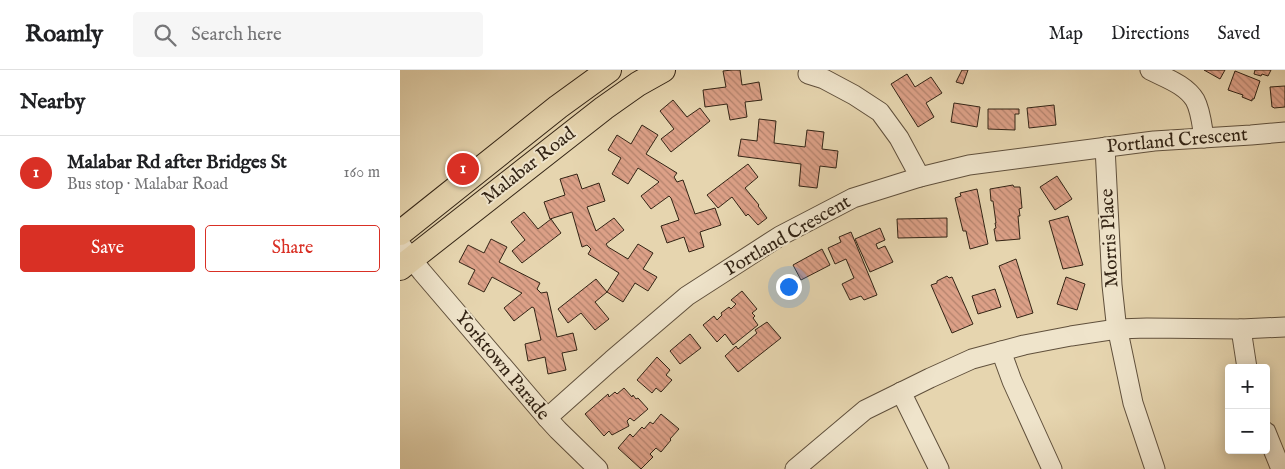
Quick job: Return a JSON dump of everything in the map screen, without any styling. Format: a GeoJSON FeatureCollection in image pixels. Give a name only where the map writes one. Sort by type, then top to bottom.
{"type":"FeatureCollection","features":[{"type":"Feature","properties":{"kind":"main road","name":"Malabar Road"},"geometry":{"type":"LineString","coordinates":[[400,233],[558,107],[609,70]]}},
{"type":"Feature","properties":{"kind":"main road","name":"Malabar Road"},"geometry":{"type":"LineString","coordinates":[[404,257],[604,108],[638,84],[663,70]]}},
{"type":"Feature","properties":{"kind":"street"},"geometry":{"type":"LineString","coordinates":[[1150,70],[1180,85],[1195,100],[1204,138]]}},
{"type":"Feature","properties":{"kind":"street"},"geometry":{"type":"LineString","coordinates":[[808,74],[854,95],[880,112],[899,138],[920,177]]}},
{"type":"Feature","properties":{"kind":"street","name":"Portland Crescent"},"geometry":{"type":"LineString","coordinates":[[547,418],[687,296],[780,236],[852,198],[920,177],[968,165],[1154,141],[1285,132]]}},
{"type":"Feature","properties":{"kind":"street","name":"Morris Place"},"geometry":{"type":"LineString","coordinates":[[1105,147],[1112,285],[1116,322],[1133,403],[1156,469]]}},
{"type":"Feature","properties":{"kind":"street","name":"Yorktown Parade"},"geometry":{"type":"LineString","coordinates":[[404,257],[547,418],[598,469]]}},
{"type":"Feature","properties":{"kind":"street"},"geometry":{"type":"LineString","coordinates":[[795,469],[865,410],[972,359],[1024,345],[1118,329],[1241,330],[1285,327]]}},
{"type":"Feature","properties":{"kind":"street"},"geometry":{"type":"LineString","coordinates":[[1241,330],[1246,364]]}},
{"type":"Feature","properties":{"kind":"street"},"geometry":{"type":"LineString","coordinates":[[1001,351],[1012,381],[1052,469]]}},
{"type":"Feature","properties":{"kind":"street"},"geometry":{"type":"LineString","coordinates":[[902,392],[939,469]]}},
{"type":"Feature","properties":{"kind":"street"},"geometry":{"type":"LineString","coordinates":[[1270,442],[1281,469]]}},
{"type":"Feature","properties":{"kind":"building"},"geometry":{"type":"Polygon","coordinates":[[[740,70],[742,85],[759,82],[762,100],[745,102],[747,117],[730,120],[727,104],[705,107],[703,90],[726,87],[723,71],[740,70]]]}},
{"type":"Feature","properties":{"kind":"building"},"geometry":{"type":"Polygon","coordinates":[[[962,70],[968,70],[963,84],[956,82],[962,70]]]}},
{"type":"Feature","properties":{"kind":"building"},"geometry":{"type":"Polygon","coordinates":[[[1204,70],[1225,70],[1220,79],[1204,70]]]}},
{"type":"Feature","properties":{"kind":"building"},"geometry":{"type":"Polygon","coordinates":[[[1255,70],[1271,70],[1268,76],[1262,74],[1261,76],[1254,74],[1255,70]]]}},
{"type":"Feature","properties":{"kind":"building"},"geometry":{"type":"Polygon","coordinates":[[[1235,71],[1260,81],[1252,101],[1242,97],[1243,95],[1228,90],[1235,71]]]}},
{"type":"Feature","properties":{"kind":"building"},"geometry":{"type":"Polygon","coordinates":[[[907,74],[915,87],[931,77],[942,93],[926,103],[934,117],[918,127],[891,84],[907,74]]]}},
{"type":"Feature","properties":{"kind":"building"},"geometry":{"type":"Polygon","coordinates":[[[1285,86],[1285,107],[1272,107],[1270,87],[1285,86]]]}},
{"type":"Feature","properties":{"kind":"building"},"geometry":{"type":"Polygon","coordinates":[[[673,100],[687,117],[700,108],[710,121],[671,152],[661,139],[674,129],[660,111],[673,100]]]}},
{"type":"Feature","properties":{"kind":"building"},"geometry":{"type":"Polygon","coordinates":[[[954,103],[980,107],[977,127],[951,122],[954,103]]]}},
{"type":"Feature","properties":{"kind":"building"},"geometry":{"type":"Polygon","coordinates":[[[1054,105],[1056,125],[1029,128],[1027,108],[1054,105]]]}},
{"type":"Feature","properties":{"kind":"building"},"geometry":{"type":"Polygon","coordinates":[[[988,109],[1019,109],[1019,114],[1015,114],[1015,130],[988,129],[988,109]]]}},
{"type":"Feature","properties":{"kind":"building"},"geometry":{"type":"Polygon","coordinates":[[[759,119],[776,121],[774,143],[805,147],[807,130],[824,132],[822,149],[838,151],[836,168],[820,166],[817,188],[799,186],[801,164],[738,156],[741,139],[757,141],[759,119]]]}},
{"type":"Feature","properties":{"kind":"building"},"geometry":{"type":"Polygon","coordinates":[[[642,125],[658,135],[646,154],[677,173],[674,177],[677,182],[683,180],[695,214],[715,208],[721,225],[700,232],[704,247],[689,252],[684,237],[667,243],[661,226],[679,220],[671,198],[669,196],[651,209],[641,196],[658,181],[638,168],[628,184],[612,174],[621,158],[608,150],[617,135],[631,144],[642,125]]]}},
{"type":"Feature","properties":{"kind":"building"},"geometry":{"type":"Polygon","coordinates":[[[748,164],[758,177],[745,188],[767,218],[758,225],[748,214],[746,216],[732,197],[718,208],[707,195],[748,164]]]}},
{"type":"Feature","properties":{"kind":"building"},"geometry":{"type":"Polygon","coordinates":[[[577,174],[582,189],[599,183],[605,201],[587,207],[596,231],[614,218],[624,230],[606,244],[608,247],[628,259],[638,244],[653,253],[643,269],[657,277],[648,291],[635,283],[623,302],[607,292],[619,273],[588,254],[591,249],[587,245],[582,247],[572,212],[550,219],[544,202],[565,195],[560,179],[577,174]]]}},
{"type":"Feature","properties":{"kind":"building"},"geometry":{"type":"Polygon","coordinates":[[[1057,176],[1072,199],[1055,210],[1040,187],[1057,176]]]}},
{"type":"Feature","properties":{"kind":"building"},"geometry":{"type":"Polygon","coordinates":[[[1013,185],[1014,187],[1020,187],[1022,208],[1019,209],[1020,216],[1018,216],[1020,239],[996,241],[994,229],[996,228],[996,223],[990,189],[1013,185]]]}},
{"type":"Feature","properties":{"kind":"building"},"geometry":{"type":"Polygon","coordinates":[[[977,189],[988,244],[970,249],[966,231],[963,231],[955,198],[961,196],[960,193],[977,189]]]}},
{"type":"Feature","properties":{"kind":"building"},"geometry":{"type":"Polygon","coordinates":[[[524,212],[538,229],[551,219],[561,233],[522,263],[512,251],[525,240],[511,222],[524,212]]]}},
{"type":"Feature","properties":{"kind":"building"},"geometry":{"type":"Polygon","coordinates":[[[1068,216],[1083,265],[1063,269],[1049,221],[1068,216]]]}},
{"type":"Feature","properties":{"kind":"building"},"geometry":{"type":"Polygon","coordinates":[[[947,218],[947,237],[898,238],[897,219],[947,218]]]}},
{"type":"Feature","properties":{"kind":"building"},"geometry":{"type":"Polygon","coordinates":[[[880,228],[885,240],[876,244],[878,249],[885,246],[893,262],[870,272],[855,239],[880,228]]]}},
{"type":"Feature","properties":{"kind":"building"},"geometry":{"type":"Polygon","coordinates":[[[851,232],[877,295],[864,300],[861,296],[850,300],[842,284],[854,278],[846,259],[835,264],[828,248],[841,242],[839,237],[851,232]]]}},
{"type":"Feature","properties":{"kind":"building"},"geometry":{"type":"Polygon","coordinates":[[[491,239],[507,247],[499,262],[540,283],[537,289],[541,293],[547,292],[557,337],[573,333],[577,350],[562,353],[566,370],[548,374],[545,357],[528,361],[525,344],[541,340],[534,308],[532,307],[514,321],[504,308],[522,293],[492,277],[484,292],[468,284],[475,270],[459,262],[468,245],[484,253],[491,239]]]}},
{"type":"Feature","properties":{"kind":"building"},"geometry":{"type":"Polygon","coordinates":[[[822,249],[830,265],[801,280],[793,265],[822,249]]]}},
{"type":"Feature","properties":{"kind":"building"},"geometry":{"type":"Polygon","coordinates":[[[1016,259],[1033,313],[1017,318],[999,266],[1016,259]]]}},
{"type":"Feature","properties":{"kind":"building"},"geometry":{"type":"Polygon","coordinates":[[[947,276],[949,278],[952,277],[973,324],[952,333],[931,285],[947,276]]]}},
{"type":"Feature","properties":{"kind":"building"},"geometry":{"type":"Polygon","coordinates":[[[1066,277],[1085,284],[1077,310],[1057,304],[1066,277]]]}},
{"type":"Feature","properties":{"kind":"building"},"geometry":{"type":"Polygon","coordinates":[[[596,279],[607,292],[595,302],[609,319],[595,330],[581,313],[568,323],[558,309],[596,279]]]}},
{"type":"Feature","properties":{"kind":"building"},"geometry":{"type":"Polygon","coordinates":[[[995,289],[1001,307],[978,314],[972,296],[995,289]]]}},
{"type":"Feature","properties":{"kind":"building"},"geometry":{"type":"Polygon","coordinates":[[[742,291],[757,309],[752,313],[758,325],[733,345],[725,334],[717,342],[703,325],[714,316],[717,320],[722,315],[721,313],[729,307],[731,309],[736,304],[731,300],[742,291]]]}},
{"type":"Feature","properties":{"kind":"building"},"geometry":{"type":"Polygon","coordinates":[[[767,322],[781,338],[738,372],[725,356],[736,346],[738,349],[757,333],[755,330],[767,322]]]}},
{"type":"Feature","properties":{"kind":"building"},"geometry":{"type":"Polygon","coordinates":[[[690,334],[701,348],[680,364],[670,351],[690,334]]]}},
{"type":"Feature","properties":{"kind":"building"},"geometry":{"type":"Polygon","coordinates":[[[657,357],[670,370],[666,375],[672,380],[661,392],[656,388],[652,393],[637,380],[657,357]]]}},
{"type":"Feature","properties":{"kind":"building"},"geometry":{"type":"Polygon","coordinates":[[[624,388],[632,397],[633,395],[636,399],[638,398],[648,409],[634,421],[630,418],[627,421],[629,426],[612,435],[609,431],[604,436],[585,414],[608,394],[609,397],[615,392],[617,394],[624,388]]]}},
{"type":"Feature","properties":{"kind":"building"},"geometry":{"type":"Polygon","coordinates":[[[661,414],[679,429],[661,452],[656,448],[650,454],[653,457],[641,469],[618,448],[630,434],[633,437],[642,427],[644,429],[650,422],[653,424],[661,414]]]}},
{"type":"Feature","properties":{"kind":"place","name":"Malabar Rd after Bridges St"},"geometry":{"type":"Point","coordinates":[463,169]}}]}
